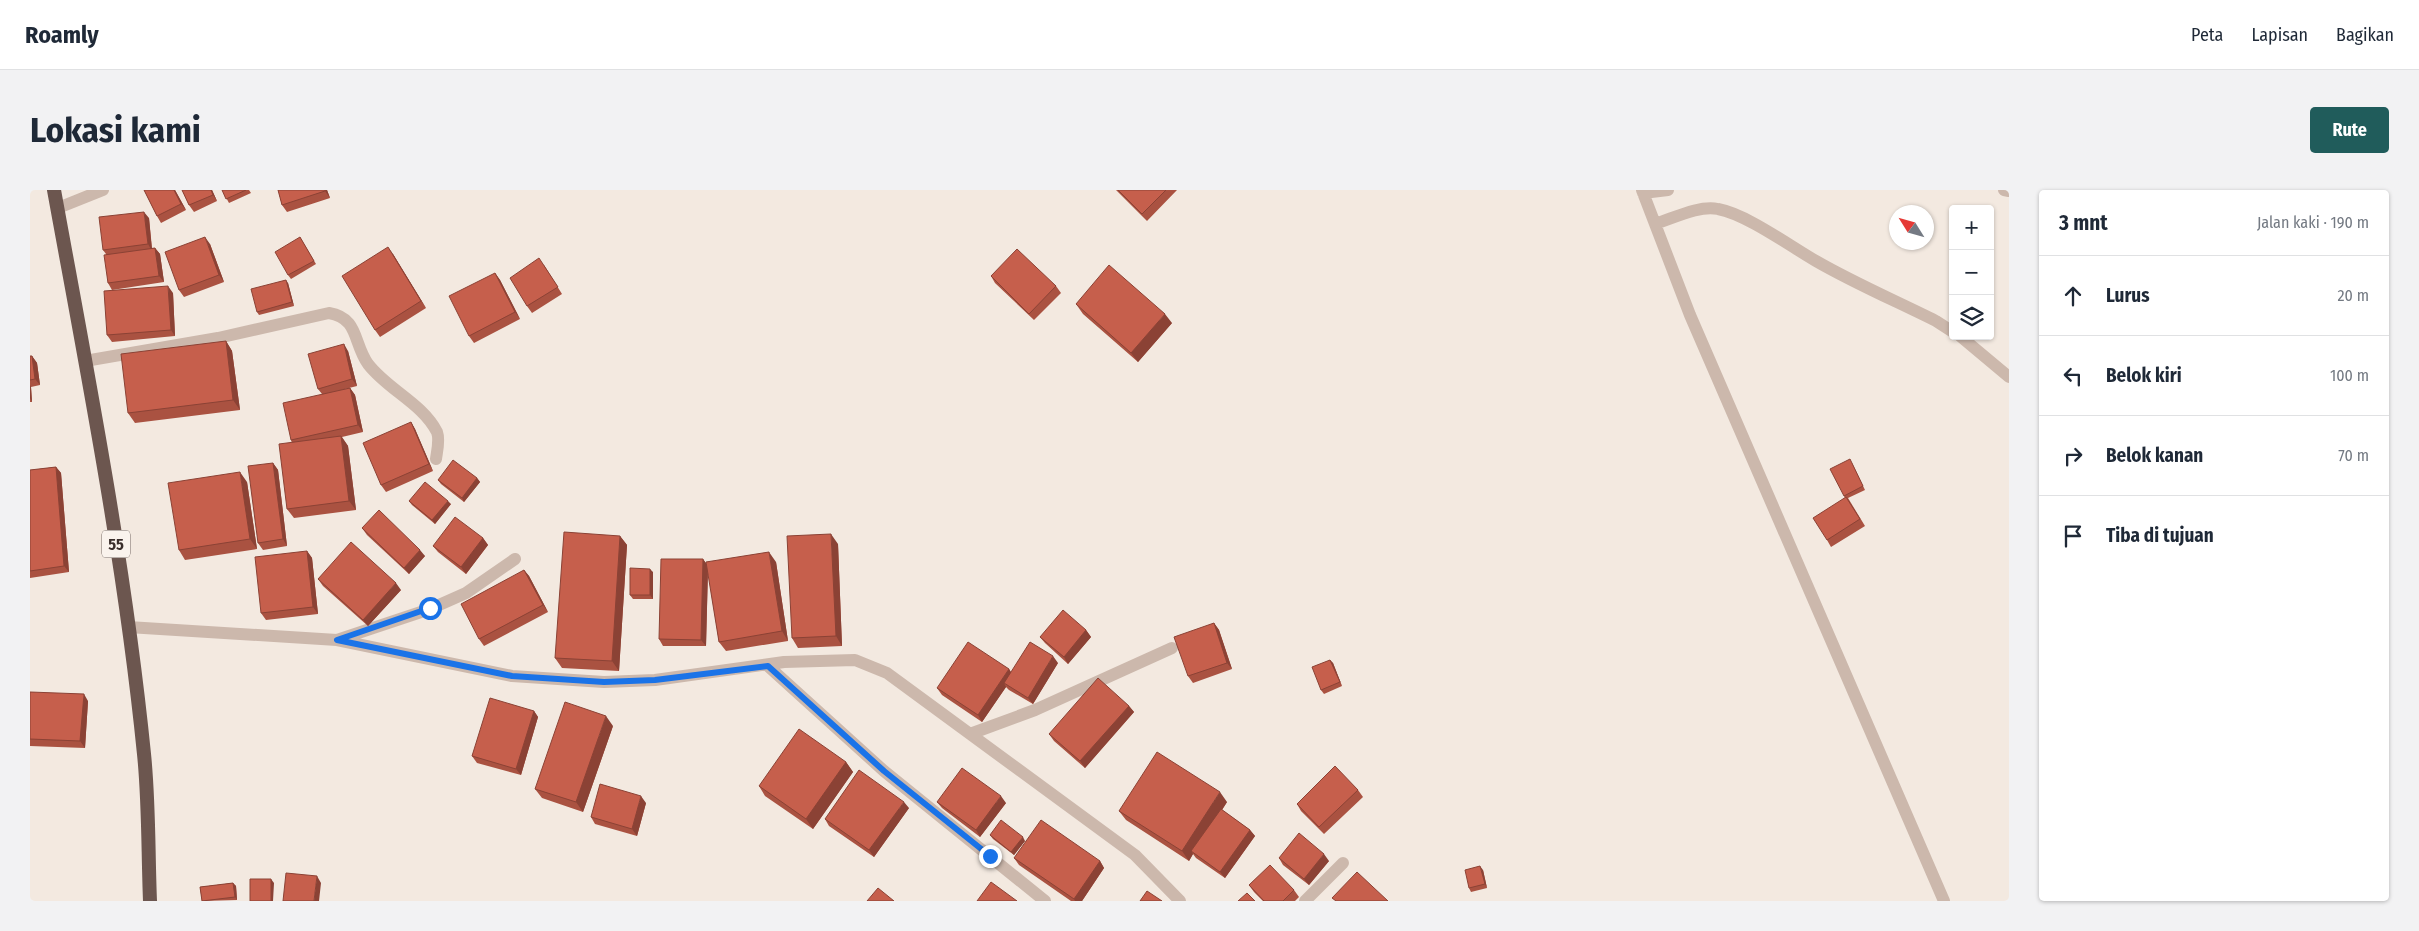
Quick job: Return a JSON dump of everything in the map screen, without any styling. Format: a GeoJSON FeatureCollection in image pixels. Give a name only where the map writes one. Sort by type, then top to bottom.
{"type":"FeatureCollection","features":[{"type":"Feature","properties":{"kind":"highway","name":"55"},"geometry":{"type":"LineString","coordinates":[[54,190],[99,433],[128,626],[144,755],[150,901]]}},
{"type":"Feature","properties":{"kind":"street"},"geometry":{"type":"LineString","coordinates":[[58,208],[103,190]]}},
{"type":"Feature","properties":{"kind":"street"},"geometry":{"type":"LineString","coordinates":[[1668,190],[1643,192],[1690,315],[1944,901]]}},
{"type":"Feature","properties":{"kind":"street"},"geometry":{"type":"LineString","coordinates":[[2004,190],[2009,191]]}},
{"type":"Feature","properties":{"kind":"street"},"geometry":{"type":"LineString","coordinates":[[1655,224],[1704,209],[1717,208],[1727,211],[1817,262],[1936,321],[1949,329]]}},
{"type":"Feature","properties":{"kind":"street"},"geometry":{"type":"LineString","coordinates":[[86,360],[218,338],[329,313],[342,315],[349,322],[360,350],[368,364],[380,378],[418,408],[433,426],[438,434],[436,459]]}},
{"type":"Feature","properties":{"kind":"street"},"geometry":{"type":"LineString","coordinates":[[1965,340],[2009,376]]}},
{"type":"Feature","properties":{"kind":"street"},"geometry":{"type":"LineString","coordinates":[[337,640],[466,593],[515,559]]}},
{"type":"Feature","properties":{"kind":"street"},"geometry":{"type":"LineString","coordinates":[[128,626],[337,640],[512,676],[604,682],[655,680],[768,666],[784,662],[856,660],[887,673],[1135,855],[1180,901]]}},
{"type":"Feature","properties":{"kind":"street"},"geometry":{"type":"LineString","coordinates":[[970,734],[1034,710],[1172,648]]}},
{"type":"Feature","properties":{"kind":"street"},"geometry":{"type":"LineString","coordinates":[[768,666],[884,771],[1045,901]]}},
{"type":"Feature","properties":{"kind":"street"},"geometry":{"type":"LineString","coordinates":[[1305,901],[1342,863]]}},
{"type":"Feature","properties":{"kind":"building"},"geometry":{"type":"Polygon","coordinates":[[[144,190],[174,190],[181,204],[157,216],[144,190]]]}},
{"type":"Feature","properties":{"kind":"building"},"geometry":{"type":"Polygon","coordinates":[[[182,190],[211,190],[213,195],[189,205],[182,190]]]}},
{"type":"Feature","properties":{"kind":"building"},"geometry":{"type":"Polygon","coordinates":[[[222,190],[246,190],[226,199],[222,190]]]}},
{"type":"Feature","properties":{"kind":"building"},"geometry":{"type":"Polygon","coordinates":[[[278,190],[325,190],[325,191],[282,205],[278,190]]]}},
{"type":"Feature","properties":{"kind":"building"},"geometry":{"type":"Polygon","coordinates":[[[1118,190],[1166,190],[1142,214],[1118,190]]]}},
{"type":"Feature","properties":{"kind":"building"},"geometry":{"type":"Polygon","coordinates":[[[144,212],[148,244],[103,250],[99,217],[144,212]]]}},
{"type":"Feature","properties":{"kind":"building"},"geometry":{"type":"Polygon","coordinates":[[[205,237],[219,275],[179,290],[165,252],[205,237]]]}},
{"type":"Feature","properties":{"kind":"building"},"geometry":{"type":"Polygon","coordinates":[[[300,237],[314,261],[288,275],[275,252],[300,237]]]}},
{"type":"Feature","properties":{"kind":"building"},"geometry":{"type":"Polygon","coordinates":[[[388,247],[421,301],[375,330],[342,276],[388,247]]]}},
{"type":"Feature","properties":{"kind":"building"},"geometry":{"type":"Polygon","coordinates":[[[155,248],[159,276],[108,283],[104,255],[155,248]]]}},
{"type":"Feature","properties":{"kind":"building"},"geometry":{"type":"Polygon","coordinates":[[[1017,249],[1056,286],[1029,314],[991,276],[1017,249]]]}},
{"type":"Feature","properties":{"kind":"building"},"geometry":{"type":"Polygon","coordinates":[[[539,258],[558,287],[527,306],[510,278],[539,258]]]}},
{"type":"Feature","properties":{"kind":"building"},"geometry":{"type":"Polygon","coordinates":[[[1109,265],[1165,314],[1131,353],[1076,304],[1109,265]]]}},
{"type":"Feature","properties":{"kind":"building"},"geometry":{"type":"Polygon","coordinates":[[[495,273],[515,312],[469,336],[449,296],[495,273]]]}},
{"type":"Feature","properties":{"kind":"building"},"geometry":{"type":"Polygon","coordinates":[[[286,280],[292,302],[257,312],[251,289],[286,280]]]}},
{"type":"Feature","properties":{"kind":"building"},"geometry":{"type":"Polygon","coordinates":[[[168,286],[171,330],[107,335],[104,291],[168,286]]]}},
{"type":"Feature","properties":{"kind":"building"},"geometry":{"type":"Polygon","coordinates":[[[226,341],[233,400],[128,413],[121,354],[226,341]]]}},
{"type":"Feature","properties":{"kind":"building"},"geometry":{"type":"Polygon","coordinates":[[[344,344],[352,379],[318,389],[308,354],[344,344]]]}},
{"type":"Feature","properties":{"kind":"building"},"geometry":{"type":"Polygon","coordinates":[[[30,356],[32,356],[35,379],[30,380],[30,356]]]}},
{"type":"Feature","properties":{"kind":"building"},"geometry":{"type":"Polygon","coordinates":[[[350,388],[358,425],[291,440],[283,403],[350,388]]]}},
{"type":"Feature","properties":{"kind":"building"},"geometry":{"type":"Polygon","coordinates":[[[411,422],[429,464],[381,485],[363,443],[411,422]]]}},
{"type":"Feature","properties":{"kind":"building"},"geometry":{"type":"Polygon","coordinates":[[[341,436],[349,501],[287,509],[279,444],[341,436]]]}},
{"type":"Feature","properties":{"kind":"building"},"geometry":{"type":"Polygon","coordinates":[[[1850,459],[1863,486],[1844,496],[1830,469],[1850,459]]]}},
{"type":"Feature","properties":{"kind":"building"},"geometry":{"type":"Polygon","coordinates":[[[453,460],[477,478],[462,498],[438,480],[453,460]]]}},
{"type":"Feature","properties":{"kind":"building"},"geometry":{"type":"Polygon","coordinates":[[[273,463],[283,539],[258,543],[248,466],[273,463]]]}},
{"type":"Feature","properties":{"kind":"building"},"geometry":{"type":"Polygon","coordinates":[[[56,467],[64,566],[30,571],[30,470],[56,467]]]}},
{"type":"Feature","properties":{"kind":"building"},"geometry":{"type":"Polygon","coordinates":[[[240,472],[250,539],[179,550],[168,483],[240,472]]]}},
{"type":"Feature","properties":{"kind":"building"},"geometry":{"type":"Polygon","coordinates":[[[425,482],[448,501],[432,520],[409,501],[425,482]]]}},
{"type":"Feature","properties":{"kind":"building"},"geometry":{"type":"Polygon","coordinates":[[[1846,497],[1860,519],[1827,540],[1813,518],[1846,497]]]}},
{"type":"Feature","properties":{"kind":"building"},"geometry":{"type":"Polygon","coordinates":[[[379,510],[420,550],[404,568],[362,528],[379,510]]]}},
{"type":"Feature","properties":{"kind":"building"},"geometry":{"type":"Polygon","coordinates":[[[455,517],[483,538],[461,567],[433,546],[455,517]]]}},
{"type":"Feature","properties":{"kind":"building"},"geometry":{"type":"Polygon","coordinates":[[[564,532],[620,536],[612,661],[555,658],[564,532]]]}},
{"type":"Feature","properties":{"kind":"building"},"geometry":{"type":"Polygon","coordinates":[[[831,534],[836,636],[792,638],[787,536],[831,534]]]}},
{"type":"Feature","properties":{"kind":"building"},"geometry":{"type":"Polygon","coordinates":[[[351,542],[396,583],[363,620],[318,579],[351,542]]]}},
{"type":"Feature","properties":{"kind":"building"},"geometry":{"type":"Polygon","coordinates":[[[307,551],[313,607],[261,613],[255,557],[307,551]]]}},
{"type":"Feature","properties":{"kind":"building"},"geometry":{"type":"Polygon","coordinates":[[[769,552],[782,631],[719,642],[706,562],[769,552]]]}},
{"type":"Feature","properties":{"kind":"building"},"geometry":{"type":"Polygon","coordinates":[[[661,559],[703,559],[701,640],[659,639],[661,559]]]}},
{"type":"Feature","properties":{"kind":"building"},"geometry":{"type":"Polygon","coordinates":[[[630,568],[650,569],[650,595],[630,595],[630,568]]]}},
{"type":"Feature","properties":{"kind":"building"},"geometry":{"type":"Polygon","coordinates":[[[524,570],[543,605],[479,639],[461,604],[524,570]]]}},
{"type":"Feature","properties":{"kind":"building"},"geometry":{"type":"Polygon","coordinates":[[[1063,610],[1086,630],[1064,657],[1040,637],[1063,610]]]}},
{"type":"Feature","properties":{"kind":"building"},"geometry":{"type":"Polygon","coordinates":[[[1214,623],[1227,663],[1188,676],[1174,637],[1214,623]]]}},
{"type":"Feature","properties":{"kind":"building"},"geometry":{"type":"Polygon","coordinates":[[[968,642],[1009,669],[978,715],[937,688],[968,642]]]}},
{"type":"Feature","properties":{"kind":"building"},"geometry":{"type":"Polygon","coordinates":[[[1030,642],[1053,656],[1028,698],[1004,683],[1030,642]]]}},
{"type":"Feature","properties":{"kind":"building"},"geometry":{"type":"Polygon","coordinates":[[[1330,660],[1340,682],[1321,690],[1312,667],[1330,660]]]}},
{"type":"Feature","properties":{"kind":"building"},"geometry":{"type":"Polygon","coordinates":[[[1098,678],[1129,706],[1080,761],[1049,734],[1098,678]]]}},
{"type":"Feature","properties":{"kind":"building"},"geometry":{"type":"Polygon","coordinates":[[[30,692],[84,694],[80,741],[30,739],[30,692]]]}},
{"type":"Feature","properties":{"kind":"building"},"geometry":{"type":"Polygon","coordinates":[[[490,698],[534,711],[516,769],[472,756],[490,698]]]}},
{"type":"Feature","properties":{"kind":"building"},"geometry":{"type":"Polygon","coordinates":[[[565,702],[606,716],[576,802],[535,789],[565,702]]]}},
{"type":"Feature","properties":{"kind":"building"},"geometry":{"type":"Polygon","coordinates":[[[799,729],[846,762],[806,819],[759,786],[799,729]]]}},
{"type":"Feature","properties":{"kind":"building"},"geometry":{"type":"Polygon","coordinates":[[[1157,752],[1220,792],[1182,851],[1119,811],[1157,752]]]}},
{"type":"Feature","properties":{"kind":"building"},"geometry":{"type":"Polygon","coordinates":[[[1335,766],[1358,790],[1319,827],[1297,804],[1335,766]]]}},
{"type":"Feature","properties":{"kind":"building"},"geometry":{"type":"Polygon","coordinates":[[[962,768],[1001,796],[976,830],[937,802],[962,768]]]}},
{"type":"Feature","properties":{"kind":"building"},"geometry":{"type":"Polygon","coordinates":[[[859,770],[904,802],[869,850],[825,819],[859,770]]]}},
{"type":"Feature","properties":{"kind":"building"},"geometry":{"type":"Polygon","coordinates":[[[600,784],[641,796],[632,829],[591,817],[600,784]]]}},
{"type":"Feature","properties":{"kind":"building"},"geometry":{"type":"Polygon","coordinates":[[[1221,809],[1250,830],[1220,872],[1191,851],[1221,809]]]}},
{"type":"Feature","properties":{"kind":"building"},"geometry":{"type":"Polygon","coordinates":[[[1001,820],[1023,837],[1011,852],[990,835],[1001,820]]]}},
{"type":"Feature","properties":{"kind":"building"},"geometry":{"type":"Polygon","coordinates":[[[1041,820],[1100,861],[1074,899],[1014,858],[1041,820]]]}},
{"type":"Feature","properties":{"kind":"building"},"geometry":{"type":"Polygon","coordinates":[[[1299,833],[1324,854],[1304,879],[1279,858],[1299,833]]]}},
{"type":"Feature","properties":{"kind":"building"},"geometry":{"type":"Polygon","coordinates":[[[1270,865],[1294,890],[1283,901],[1264,901],[1249,885],[1270,865]]]}},
{"type":"Feature","properties":{"kind":"building"},"geometry":{"type":"Polygon","coordinates":[[[1480,866],[1485,884],[1469,888],[1465,870],[1480,866]]]}},
{"type":"Feature","properties":{"kind":"building"},"geometry":{"type":"Polygon","coordinates":[[[1357,872],[1388,901],[1336,901],[1332,898],[1357,872]]]}},
{"type":"Feature","properties":{"kind":"building"},"geometry":{"type":"Polygon","coordinates":[[[286,873],[317,876],[314,901],[283,901],[286,873]]]}},
{"type":"Feature","properties":{"kind":"building"},"geometry":{"type":"Polygon","coordinates":[[[250,879],[271,879],[271,901],[250,901],[250,879]]]}},
{"type":"Feature","properties":{"kind":"building"},"geometry":{"type":"Polygon","coordinates":[[[991,882],[1017,901],[977,901],[991,882]]]}},
{"type":"Feature","properties":{"kind":"building"},"geometry":{"type":"Polygon","coordinates":[[[233,883],[235,897],[202,901],[200,887],[233,883]]]}},
{"type":"Feature","properties":{"kind":"building"},"geometry":{"type":"Polygon","coordinates":[[[878,888],[894,901],[867,901],[878,888]]]}},
{"type":"Feature","properties":{"kind":"building"},"geometry":{"type":"Polygon","coordinates":[[[1147,891],[1162,901],[1140,901],[1147,891]]]}},
{"type":"Feature","properties":{"kind":"building"},"geometry":{"type":"Polygon","coordinates":[[[1247,893],[1255,901],[1238,901],[1247,893]]]}},
{"type":"Feature","properties":{"kind":"route"},"geometry":{"type":"LineString","coordinates":[[430,608],[337,640],[512,676],[604,682],[655,680],[768,666],[884,771],[990,856]]}}]}
